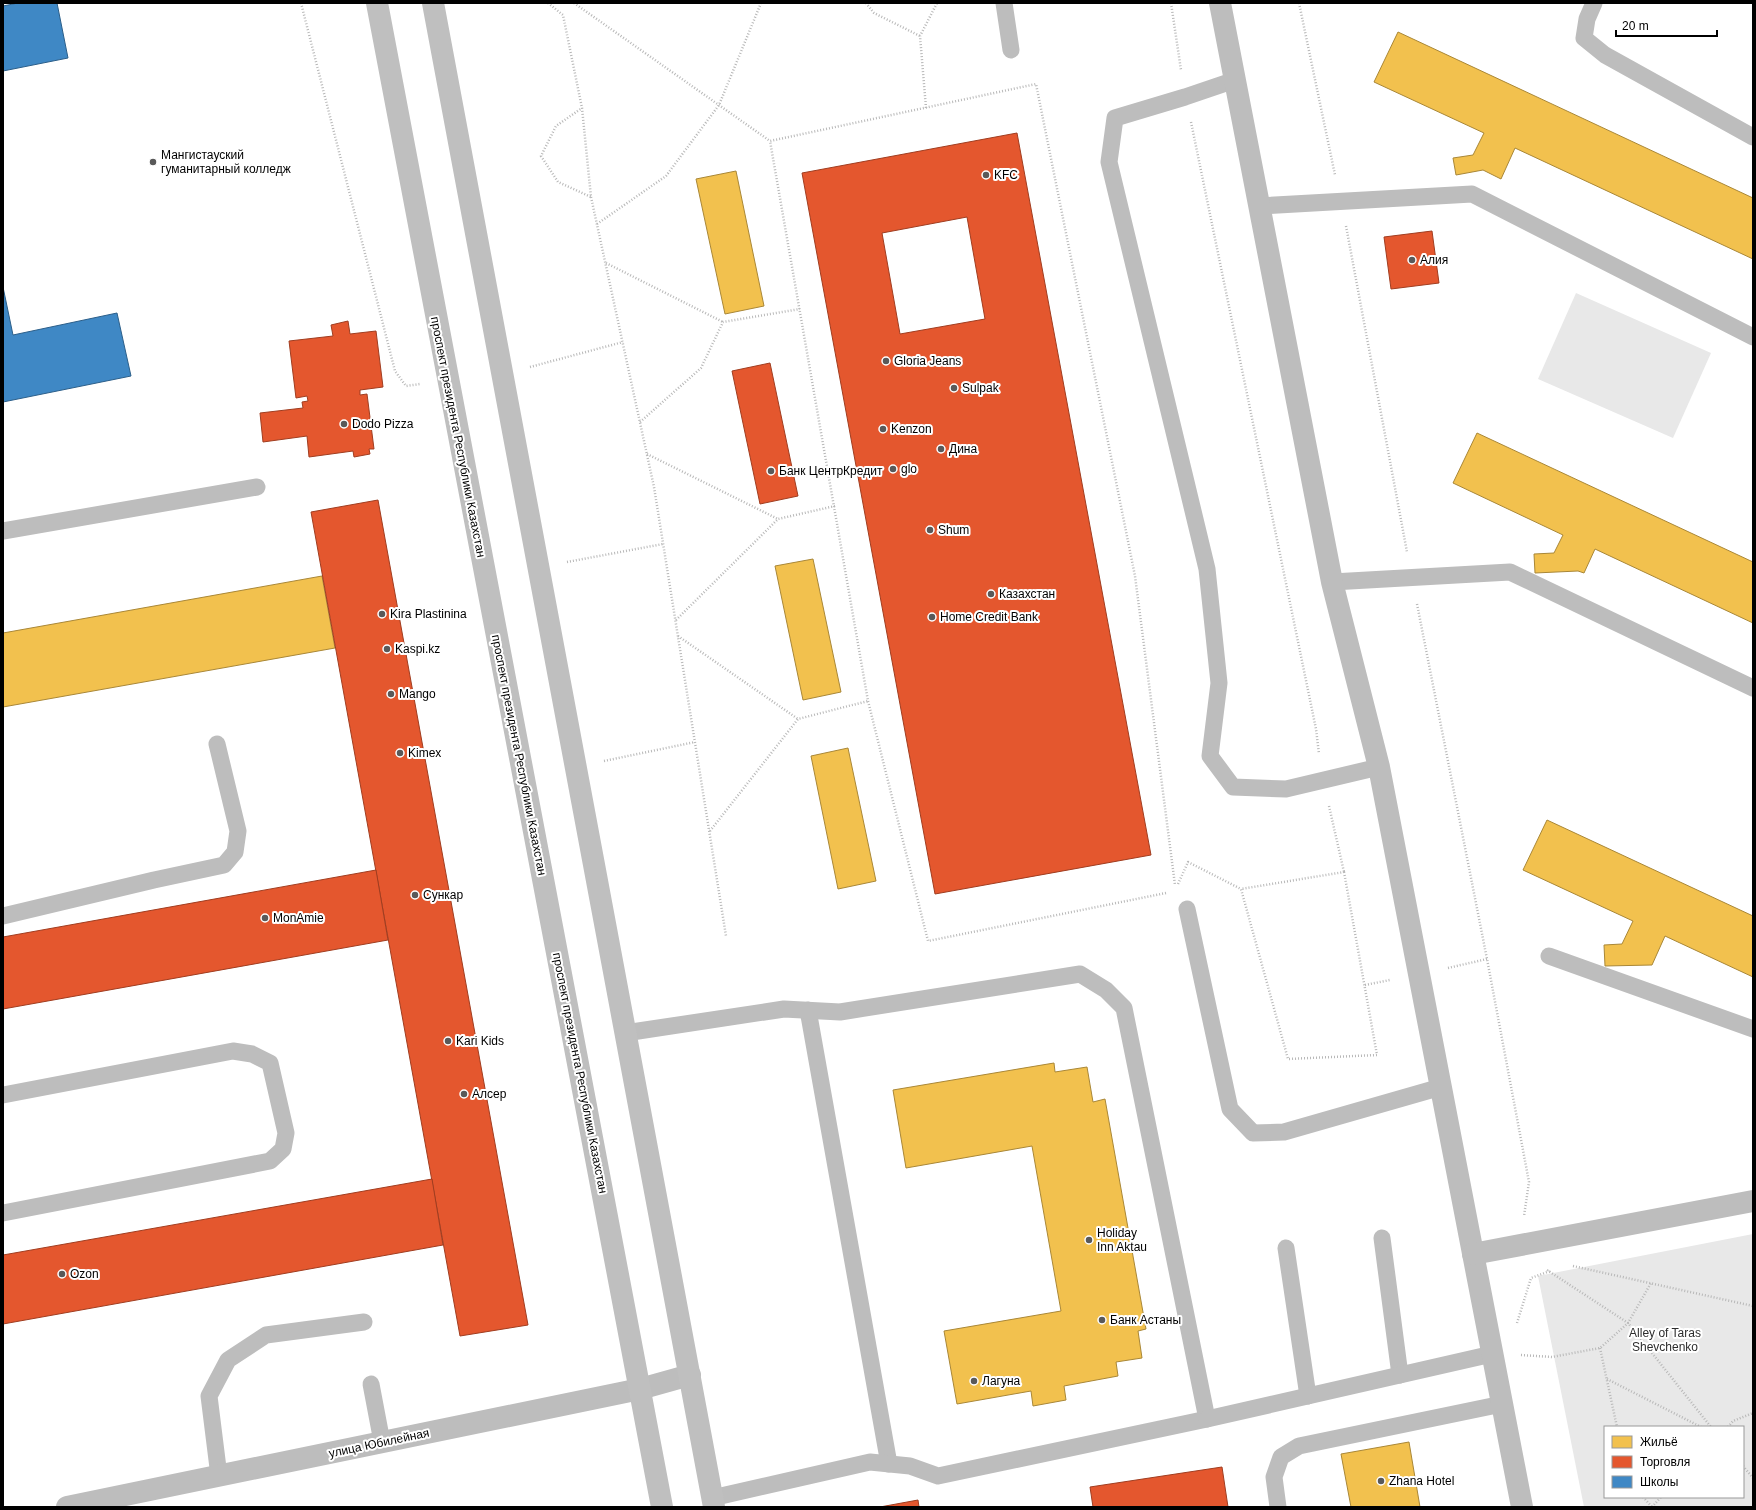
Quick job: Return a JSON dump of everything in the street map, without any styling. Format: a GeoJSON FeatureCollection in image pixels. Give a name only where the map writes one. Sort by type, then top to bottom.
{"type":"FeatureCollection","features":[{"type":"Feature","properties":{"kind":"main road","name":"проспект президента Республики Казахстан"},"geometry":{"type":"LineString","coordinates":[[377,3],[662,1507]]}},
{"type":"Feature","properties":{"kind":"main road"},"geometry":{"type":"LineString","coordinates":[[433,3],[713,1503]]}},
{"type":"Feature","properties":{"kind":"street"},"geometry":{"type":"LineString","coordinates":[[1220,3],[1332,582],[1379,767],[1522,1507]]}},
{"type":"Feature","properties":{"kind":"street"},"geometry":{"type":"LineString","coordinates":[[1473,1254],[1753,1201]]}},
{"type":"Feature","properties":{"kind":"street","name":"улица Юбилейная"},"geometry":{"type":"LineString","coordinates":[[73,1506],[640,1389],[690,1375]]}},
{"type":"Feature","properties":{"kind":"lane"},"geometry":{"type":"LineString","coordinates":[[1004,3],[1011,50]]}},
{"type":"Feature","properties":{"kind":"lane"},"geometry":{"type":"LineString","coordinates":[[1594,3],[1587,19],[1584,38],[1605,55],[1753,137]]}},
{"type":"Feature","properties":{"kind":"lane"},"geometry":{"type":"LineString","coordinates":[[1235,80],[1115,118],[1109,162],[1207,569],[1219,683],[1210,756],[1233,787],[1286,789],[1379,767]]}},
{"type":"Feature","properties":{"kind":"lane"},"geometry":{"type":"LineString","coordinates":[[1259,206],[1472,194],[1753,337]]}},
{"type":"Feature","properties":{"kind":"lane"},"geometry":{"type":"LineString","coordinates":[[3,530],[257,487]]}},
{"type":"Feature","properties":{"kind":"lane"},"geometry":{"type":"LineString","coordinates":[[1332,582],[1510,572],[1753,688]]}},
{"type":"Feature","properties":{"kind":"lane"},"geometry":{"type":"LineString","coordinates":[[3,916],[224,865],[235,852],[238,831],[216,744]]}},
{"type":"Feature","properties":{"kind":"lane"},"geometry":{"type":"LineString","coordinates":[[1187,909],[1230,1109],[1253,1133],[1284,1132],[1441,1087]]}},
{"type":"Feature","properties":{"kind":"lane"},"geometry":{"type":"LineString","coordinates":[[1549,956],[1753,1029]]}},
{"type":"Feature","properties":{"kind":"lane"},"geometry":{"type":"LineString","coordinates":[[625,1033],[784,1009],[840,1012],[1080,974],[1106,990],[1124,1008],[1207,1419]]}},
{"type":"Feature","properties":{"kind":"lane"},"geometry":{"type":"LineString","coordinates":[[808,1010],[889,1464]]}},
{"type":"Feature","properties":{"kind":"lane"},"geometry":{"type":"LineString","coordinates":[[3,1095],[233,1050],[252,1054],[270,1063],[286,1133],[283,1149],[270,1161],[3,1213]]}},
{"type":"Feature","properties":{"kind":"lane"},"geometry":{"type":"LineString","coordinates":[[1382,1238],[1400,1375]]}},
{"type":"Feature","properties":{"kind":"lane"},"geometry":{"type":"LineString","coordinates":[[1286,1248],[1308,1396]]}},
{"type":"Feature","properties":{"kind":"lane"},"geometry":{"type":"LineString","coordinates":[[219,1476],[209,1396],[228,1360],[266,1334],[364,1322]]}},
{"type":"Feature","properties":{"kind":"lane"},"geometry":{"type":"LineString","coordinates":[[713,1503],[870,1462],[910,1466],[938,1476],[1207,1419],[1492,1354]]}},
{"type":"Feature","properties":{"kind":"lane"},"geometry":{"type":"LineString","coordinates":[[371,1384],[382,1442]]}},
{"type":"Feature","properties":{"kind":"lane"},"geometry":{"type":"LineString","coordinates":[[1278,1507],[1274,1477],[1281,1457],[1299,1446],[1502,1404]]}},
{"type":"Feature","properties":{"kind":"path"},"geometry":{"type":"LineString","coordinates":[[548,3],[563,15],[582,108],[591,197],[647,454],[676,620],[726,936]]}},
{"type":"Feature","properties":{"kind":"path"},"geometry":{"type":"LineString","coordinates":[[574,3],[770,141],[868,701],[928,941],[1168,893]]}},
{"type":"Feature","properties":{"kind":"path"},"geometry":{"type":"LineString","coordinates":[[597,224],[666,176],[718,105],[761,3]]}},
{"type":"Feature","properties":{"kind":"path"},"geometry":{"type":"LineString","coordinates":[[866,3],[874,13],[920,36]]}},
{"type":"Feature","properties":{"kind":"path"},"geometry":{"type":"LineString","coordinates":[[926,108],[920,36],[937,3]]}},
{"type":"Feature","properties":{"kind":"path"},"geometry":{"type":"LineString","coordinates":[[1171,3],[1185,97],[1316,729],[1323,780],[1344,872],[1376,1055],[1288,1059],[1241,889]]}},
{"type":"Feature","properties":{"kind":"path"},"geometry":{"type":"LineString","coordinates":[[1299,3],[1341,201],[1412,578],[1486,951],[1529,1182],[1520,1245],[1549,1272],[1628,1323],[1710,1426]]}},
{"type":"Feature","properties":{"kind":"path"},"geometry":{"type":"LineString","coordinates":[[770,141],[1036,84],[1136,576],[1176,891],[1188,862],[1241,889],[1344,872]]}},
{"type":"Feature","properties":{"kind":"path"},"geometry":{"type":"LineString","coordinates":[[582,108],[556,126],[541,156],[558,182],[591,197]]}},
{"type":"Feature","properties":{"kind":"path"},"geometry":{"type":"LineString","coordinates":[[606,263],[723,322],[800,308]]}},
{"type":"Feature","properties":{"kind":"path"},"geometry":{"type":"LineString","coordinates":[[640,422],[702,368],[723,322]]}},
{"type":"Feature","properties":{"kind":"path"},"geometry":{"type":"LineString","coordinates":[[647,454],[778,519]]}},
{"type":"Feature","properties":{"kind":"path"},"geometry":{"type":"LineString","coordinates":[[676,620],[778,519],[834,506]]}},
{"type":"Feature","properties":{"kind":"path"},"geometry":{"type":"LineString","coordinates":[[538,567],[663,544]]}},
{"type":"Feature","properties":{"kind":"path"},"geometry":{"type":"LineString","coordinates":[[678,636],[798,719]]}},
{"type":"Feature","properties":{"kind":"path"},"geometry":{"type":"LineString","coordinates":[[710,831],[798,719],[868,701]]}},
{"type":"Feature","properties":{"kind":"path"},"geometry":{"type":"LineString","coordinates":[[576,767],[695,742]]}},
{"type":"Feature","properties":{"kind":"path"},"geometry":{"type":"LineString","coordinates":[[1568,1265],[1753,1306]]}},
{"type":"Feature","properties":{"kind":"path"},"geometry":{"type":"LineString","coordinates":[[1515,1328],[1531,1278],[1555,1269]]}},
{"type":"Feature","properties":{"kind":"path"},"geometry":{"type":"LineString","coordinates":[[1518,1355],[1552,1358],[1600,1348],[1628,1323],[1651,1283]]}},
{"type":"Feature","properties":{"kind":"path"},"geometry":{"type":"LineString","coordinates":[[1600,1348],[1617,1426]]}},
{"type":"Feature","properties":{"kind":"path"},"geometry":{"type":"LineString","coordinates":[[1607,1379],[1699,1426]]}},
{"type":"Feature","properties":{"kind":"path"},"geometry":{"type":"LineString","coordinates":[[1729,1426],[1733,1421],[1753,1413]]}},
{"type":"Feature","properties":{"kind":"path"},"geometry":{"type":"LineString","coordinates":[[1744,1467],[1753,1478]]}},
{"type":"Feature","properties":{"kind":"path"},"geometry":{"type":"LineString","coordinates":[[1644,1498],[1652,1507],[1660,1498]]}},
{"type":"Feature","properties":{"kind":"green space"},"geometry":{"type":"Polygon","coordinates":[[[1576,293],[1711,353],[1673,438],[1538,379],[1576,293]]]}},
{"type":"Feature","properties":{"kind":"green space","name":"Alley of Taras Shevchenko"},"geometry":{"type":"Polygon","coordinates":[[[1753,1234],[1753,1507],[1584,1507],[1538,1276],[1753,1234]]]}},
{"type":"Feature","properties":{"kind":"building: Жильё"},"geometry":{"type":"Polygon","coordinates":[[[1398,32],[1753,198],[1753,259],[1515,148],[1501,179],[1483,170],[1456,175],[1453,158],[1473,155],[1484,133],[1374,82],[1398,32]]]}},
{"type":"Feature","properties":{"kind":"building: Жильё"},"geometry":{"type":"Polygon","coordinates":[[[736,171],[764,306],[725,314],[696,179],[736,171]]]}},
{"type":"Feature","properties":{"kind":"building: Жильё"},"geometry":{"type":"Polygon","coordinates":[[[1477,433],[1753,562],[1753,623],[1595,549],[1584,573],[1578,571],[1535,573],[1534,554],[1554,553],[1563,535],[1453,483],[1477,433]]]}},
{"type":"Feature","properties":{"kind":"building: Жильё"},"geometry":{"type":"Polygon","coordinates":[[[813,559],[841,692],[803,700],[775,566],[813,559]]]}},
{"type":"Feature","properties":{"kind":"building: Жильё"},"geometry":{"type":"Polygon","coordinates":[[[322,576],[335,648],[3,707],[3,633],[322,576]]]}},
{"type":"Feature","properties":{"kind":"building: Жильё"},"geometry":{"type":"Polygon","coordinates":[[[848,748],[876,881],[838,889],[811,756],[848,748]]]}},
{"type":"Feature","properties":{"kind":"building: Жильё"},"geometry":{"type":"Polygon","coordinates":[[[1547,820],[1753,916],[1753,977],[1665,936],[1652,965],[1605,966],[1604,945],[1622,944],[1633,921],[1523,870],[1547,820]]]}},
{"type":"Feature","properties":{"kind":"building: Жильё","name":"Holiday Inn Aktau"},"geometry":{"type":"Polygon","coordinates":[[[1054,1063],[1055,1072],[1087,1067],[1093,1102],[1105,1099],[1146,1329],[1138,1331],[1142,1358],[1116,1362],[1118,1376],[1064,1386],[1066,1400],[1033,1406],[1031,1391],[957,1404],[944,1331],[1061,1311],[1032,1146],[906,1168],[893,1090],[1054,1063]]]}},
{"type":"Feature","properties":{"kind":"building: Жильё","name":"Zhana Hotel"},"geometry":{"type":"Polygon","coordinates":[[[1409,1442],[1420,1507],[1351,1507],[1341,1454],[1409,1442]]]}},
{"type":"Feature","properties":{"kind":"building: Торговля","name":"Казахстан"},"geometry":{"type":"Polygon","coordinates":[[[1017,133],[1151,855],[935,894],[802,173],[1017,133]],[[967,217],[882,233],[900,334],[985,319],[967,217]]]}},
{"type":"Feature","properties":{"kind":"building: Торговля","name":"Алия"},"geometry":{"type":"Polygon","coordinates":[[[1432,231],[1439,283],[1391,289],[1384,237],[1432,231]]]}},
{"type":"Feature","properties":{"kind":"building: Торговля"},"geometry":{"type":"Polygon","coordinates":[[[348,321],[350,334],[376,331],[383,387],[360,390],[360,395],[367,394],[374,449],[369,449],[370,454],[354,457],[353,451],[309,457],[307,436],[263,442],[260,413],[303,408],[302,402],[308,401],[307,396],[296,398],[289,341],[333,336],[331,325],[348,321]]]}},
{"type":"Feature","properties":{"kind":"building: Торговля"},"geometry":{"type":"Polygon","coordinates":[[[770,363],[798,496],[760,504],[732,371],[770,363]]]}},
{"type":"Feature","properties":{"kind":"building: Торговля","name":"Сункар"},"geometry":{"type":"Polygon","coordinates":[[[378,500],[528,1325],[460,1336],[311,512],[378,500]]]}},
{"type":"Feature","properties":{"kind":"building: Торговля"},"geometry":{"type":"Polygon","coordinates":[[[376,870],[388,940],[3,1009],[3,937],[376,870]]]}},
{"type":"Feature","properties":{"kind":"building: Торговля"},"geometry":{"type":"Polygon","coordinates":[[[432,1179],[443,1245],[3,1324],[3,1255],[432,1179]]]}},
{"type":"Feature","properties":{"kind":"building: Торговля"},"geometry":{"type":"Polygon","coordinates":[[[1222,1467],[1228,1507],[1093,1507],[1090,1487],[1222,1467]]]}},
{"type":"Feature","properties":{"kind":"building: Торговля"},"geometry":{"type":"Polygon","coordinates":[[[918,1500],[919,1507],[880,1507],[918,1500]]]}},
{"type":"Feature","properties":{"kind":"building: Школы"},"geometry":{"type":"Polygon","coordinates":[[[18,3],[57,3],[68,58],[3,71],[3,6],[18,3]]]}},
{"type":"Feature","properties":{"kind":"building: Школы"},"geometry":{"type":"Polygon","coordinates":[[[3,287],[13,335],[117,313],[131,376],[3,402],[3,287]]]}},
{"type":"Feature","properties":{"kind":"place","name":"Мангистауский гуманитарный колледж"},"geometry":{"type":"Point","coordinates":[153,162]}},
{"type":"Feature","properties":{"kind":"place","name":"KFC"},"geometry":{"type":"Point","coordinates":[986,175]}},
{"type":"Feature","properties":{"kind":"place","name":"Алия"},"geometry":{"type":"Point","coordinates":[1412,260]}},
{"type":"Feature","properties":{"kind":"place","name":"Gloria Jeans"},"geometry":{"type":"Point","coordinates":[886,361]}},
{"type":"Feature","properties":{"kind":"place","name":"Sulpak"},"geometry":{"type":"Point","coordinates":[954,388]}},
{"type":"Feature","properties":{"kind":"place","name":"Dodo Pizza"},"geometry":{"type":"Point","coordinates":[344,424]}},
{"type":"Feature","properties":{"kind":"place","name":"Kenzon"},"geometry":{"type":"Point","coordinates":[883,429]}},
{"type":"Feature","properties":{"kind":"place","name":"Дина"},"geometry":{"type":"Point","coordinates":[941,449]}},
{"type":"Feature","properties":{"kind":"place","name":"glo"},"geometry":{"type":"Point","coordinates":[893,469]}},
{"type":"Feature","properties":{"kind":"place","name":"Банк ЦентрКредит"},"geometry":{"type":"Point","coordinates":[771,471]}},
{"type":"Feature","properties":{"kind":"place","name":"Shum"},"geometry":{"type":"Point","coordinates":[930,530]}},
{"type":"Feature","properties":{"kind":"place","name":"Казахстан"},"geometry":{"type":"Point","coordinates":[991,594]}},
{"type":"Feature","properties":{"kind":"place","name":"Kira Plastinina"},"geometry":{"type":"Point","coordinates":[382,614]}},
{"type":"Feature","properties":{"kind":"place","name":"Home Credit Bank"},"geometry":{"type":"Point","coordinates":[932,617]}},
{"type":"Feature","properties":{"kind":"place","name":"Kaspi.kz"},"geometry":{"type":"Point","coordinates":[387,649]}},
{"type":"Feature","properties":{"kind":"place","name":"Mango"},"geometry":{"type":"Point","coordinates":[391,694]}},
{"type":"Feature","properties":{"kind":"place","name":"Kimex"},"geometry":{"type":"Point","coordinates":[400,753]}},
{"type":"Feature","properties":{"kind":"place","name":"Сункар"},"geometry":{"type":"Point","coordinates":[415,895]}},
{"type":"Feature","properties":{"kind":"place","name":"MonAmie"},"geometry":{"type":"Point","coordinates":[265,918]}},
{"type":"Feature","properties":{"kind":"place","name":"Kari Kids"},"geometry":{"type":"Point","coordinates":[448,1041]}},
{"type":"Feature","properties":{"kind":"place","name":"Алсер"},"geometry":{"type":"Point","coordinates":[464,1094]}},
{"type":"Feature","properties":{"kind":"place","name":"Holiday Inn Aktau"},"geometry":{"type":"Point","coordinates":[1089,1240]}},
{"type":"Feature","properties":{"kind":"place","name":"Ozon"},"geometry":{"type":"Point","coordinates":[62,1274]}},
{"type":"Feature","properties":{"kind":"place","name":"Банк Астаны"},"geometry":{"type":"Point","coordinates":[1102,1320]}},
{"type":"Feature","properties":{"kind":"place","name":"Лагуна"},"geometry":{"type":"Point","coordinates":[974,1381]}},
{"type":"Feature","properties":{"kind":"place","name":"Zhana Hotel"},"geometry":{"type":"Point","coordinates":[1381,1481]}}]}
